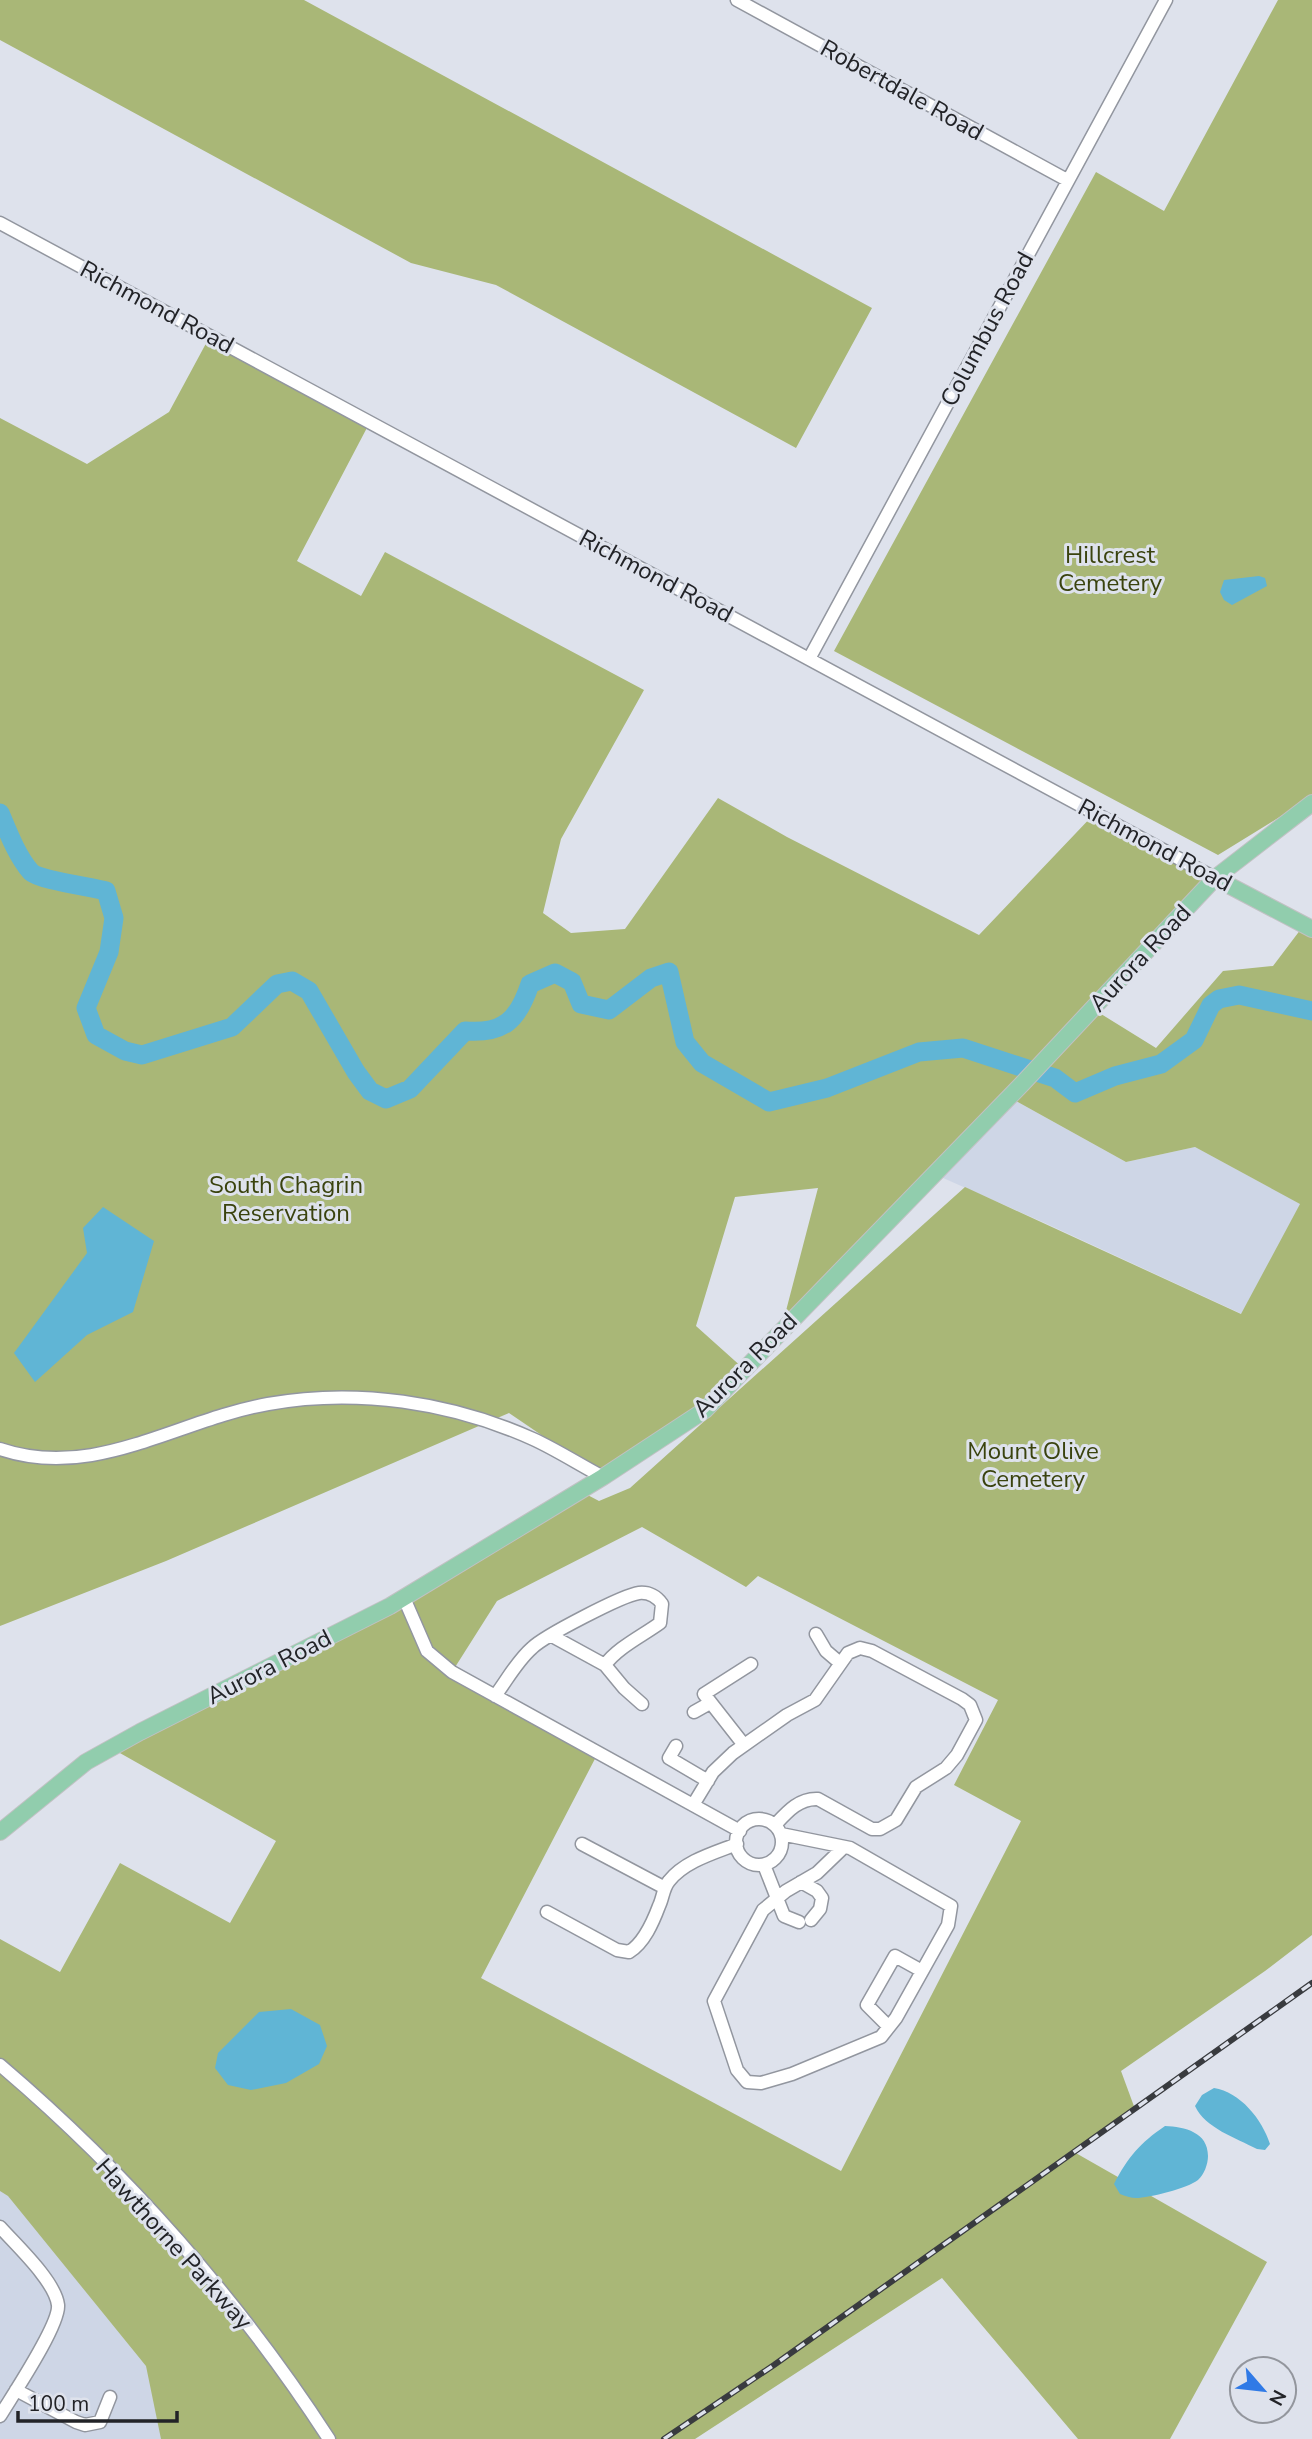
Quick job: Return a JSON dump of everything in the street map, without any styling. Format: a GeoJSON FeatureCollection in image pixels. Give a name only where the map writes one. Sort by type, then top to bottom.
{"type":"FeatureCollection","features":[{"type":"Feature","properties":{"kind":"main road","name":"Aurora Road"},"geometry":{"type":"LineString","coordinates":[[0,1832],[86,1762],[404,1598],[603,1477],[705,1410],[1022,1084],[1215,878],[1312,803]]}},
{"type":"Feature","properties":{"kind":"main road","name":"Richmond Road"},"geometry":{"type":"LineString","coordinates":[[1215,878],[1312,929]]}},
{"type":"Feature","properties":{"kind":"street","name":"Robertdale Road"},"geometry":{"type":"LineString","coordinates":[[737,0],[1067,180]]}},
{"type":"Feature","properties":{"kind":"street","name":"Columbus Road"},"geometry":{"type":"LineString","coordinates":[[809,659],[1166,0]]}},
{"type":"Feature","properties":{"kind":"street","name":"Richmond Road"},"geometry":{"type":"LineString","coordinates":[[0,223],[1215,878]]}},
{"type":"Feature","properties":{"kind":"street"},"geometry":{"type":"LineString","coordinates":[[0,1449],[60,1460],[118,1451],[213,1418],[267,1404],[336,1396],[411,1402],[469,1415],[533,1439],[603,1477]]}},
{"type":"Feature","properties":{"kind":"street"},"geometry":{"type":"LineString","coordinates":[[495,1696],[533,1647],[622,1597],[641,1593],[657,1598],[662,1604],[660,1623],[618,1650],[605,1665]]}},
{"type":"Feature","properties":{"kind":"street"},"geometry":{"type":"LineString","coordinates":[[404,1598],[428,1651],[452,1672],[693,1805],[738,1838],[741,1856],[746,1860],[757,1865],[770,1863],[779,1853],[782,1840],[778,1829]]}},
{"type":"Feature","properties":{"kind":"street"},"geometry":{"type":"LineString","coordinates":[[817,1634],[826,1651],[840,1663]]}},
{"type":"Feature","properties":{"kind":"street"},"geometry":{"type":"LineString","coordinates":[[552,1636],[605,1665],[642,1704]]}},
{"type":"Feature","properties":{"kind":"street"},"geometry":{"type":"LineString","coordinates":[[693,1805],[713,1772],[744,1745],[787,1715],[815,1700],[840,1663],[853,1650],[860,1648],[872,1651],[970,1705],[975,1720],[957,1755],[946,1768],[916,1787],[896,1819],[889,1825],[872,1829],[818,1799],[810,1799],[796,1805],[778,1829]]}},
{"type":"Feature","properties":{"kind":"street"},"geometry":{"type":"LineString","coordinates":[[744,1745],[704,1695],[751,1664]]}},
{"type":"Feature","properties":{"kind":"street"},"geometry":{"type":"LineString","coordinates":[[694,1712],[710,1703]]}},
{"type":"Feature","properties":{"kind":"street"},"geometry":{"type":"LineString","coordinates":[[676,1745],[669,1758],[708,1781]]}},
{"type":"Feature","properties":{"kind":"street"},"geometry":{"type":"LineString","coordinates":[[547,1912],[617,1950],[629,1952],[641,1941],[665,1888],[677,1872],[738,1838],[749,1822],[756,1820],[769,1821],[778,1829],[850,1848],[951,1906],[948,1925],[881,2037],[838,2056],[761,2083],[747,2082],[737,2070],[714,2001],[763,1910],[817,1873],[844,1847]]}},
{"type":"Feature","properties":{"kind":"street"},"geometry":{"type":"LineString","coordinates":[[582,1844],[665,1888]]}},
{"type":"Feature","properties":{"kind":"street"},"geometry":{"type":"LineString","coordinates":[[764,1865],[784,1916],[805,1921],[820,1909],[822,1898],[817,1891],[802,1882]]}},
{"type":"Feature","properties":{"kind":"street"},"geometry":{"type":"LineString","coordinates":[[889,2027],[867,2005],[895,1956],[922,1971]]}},
{"type":"Feature","properties":{"kind":"street","name":"Hawthorne Parkway"},"geometry":{"type":"LineString","coordinates":[[0,2065],[71,2130],[164,2226],[262,2343],[329,2439]]}},
{"type":"Feature","properties":{"kind":"street"},"geometry":{"type":"LineString","coordinates":[[0,2227],[38,2271],[54,2293],[58,2305],[55,2324],[0,2416]]}},
{"type":"Feature","properties":{"kind":"street"},"geometry":{"type":"LineString","coordinates":[[16,2390],[85,2425],[100,2421],[110,2397]]}},
{"type":"Feature","properties":{"kind":"shaded area"},"geometry":{"type":"Polygon","coordinates":[[[1009,1097],[1126,1162],[1195,1147],[1301,1204],[1242,1314],[934,1174],[1009,1097]]]}},
{"type":"Feature","properties":{"kind":"shaded area"},"geometry":{"type":"Polygon","coordinates":[[[0,2146],[241,2439],[0,2439],[0,2146]]]}},
{"type":"Feature","properties":{"kind":"green space"},"geometry":{"type":"Polygon","coordinates":[[[0,0],[304,0],[872,308],[796,448],[496,285],[411,263],[0,40],[0,0]]]}},
{"type":"Feature","properties":{"kind":"green space","name":"Hillcrest Cemetery"},"geometry":{"type":"Polygon","coordinates":[[[1278,0],[1312,0],[1312,797],[1218,855],[834,651],[1096,172],[1164,211],[1278,0]]]}},
{"type":"Feature","properties":{"kind":"green space"},"geometry":{"type":"Polygon","coordinates":[[[210,336],[370,422],[297,561],[361,596],[385,552],[644,690],[561,839],[543,913],[571,933],[625,929],[718,798],[787,837],[979,935],[1095,813],[1215,878],[1093,1009],[1156,1048],[1223,971],[1273,966],[1304,925],[1312,929],[1312,1935],[1121,2071],[1135,2109],[1074,2152],[1267,2262],[1170,2439],[1078,2439],[942,2278],[695,2439],[161,2439],[146,2366],[8,2196],[0,2191],[0,1939],[60,1972],[120,1863],[230,1923],[276,1841],[111,1748],[390,1606],[580,1491],[599,1501],[630,1488],[965,1187],[1241,1314],[1300,1204],[1195,1147],[1126,1162],[1009,1097],[781,1330],[818,1188],[735,1197],[696,1326],[744,1369],[705,1410],[603,1477],[509,1413],[166,1561],[0,1626],[0,418],[87,464],[169,412],[210,336]],[[642,1527],[497,1601],[452,1672],[598,1753],[481,1978],[841,2171],[1021,1821],[954,1785],[998,1700],[758,1576],[746,1587],[642,1527]]]}},
{"type":"Feature","properties":{"kind":"water"},"geometry":{"type":"Polygon","coordinates":[[[1259,576],[1265,578],[1267,586],[1232,605],[1224,600],[1220,592],[1224,580],[1259,576]]]}},
{"type":"Feature","properties":{"kind":"water"},"geometry":{"type":"Polygon","coordinates":[[[103,1207],[154,1241],[133,1312],[87,1335],[35,1382],[14,1353],[87,1253],[83,1228],[103,1207]]]}},
{"type":"Feature","properties":{"kind":"water"},"geometry":{"type":"Polygon","coordinates":[[[291,2009],[320,2025],[327,2046],[319,2064],[286,2083],[251,2090],[228,2085],[215,2068],[218,2053],[259,2012],[291,2009]]]}},
{"type":"Feature","properties":{"kind":"water"},"geometry":{"type":"Polygon","coordinates":[[[1214,2088],[1233,2095],[1256,2116],[1270,2144],[1265,2150],[1257,2149],[1222,2132],[1200,2114],[1195,2106],[1202,2095],[1214,2088]]]}},
{"type":"Feature","properties":{"kind":"water"},"geometry":{"type":"Polygon","coordinates":[[[1165,2126],[1194,2132],[1204,2141],[1208,2159],[1202,2175],[1193,2183],[1159,2194],[1136,2198],[1120,2194],[1114,2184],[1124,2166],[1148,2138],[1165,2126]]]}},
{"type":"Feature","properties":{"kind":"waterway"},"geometry":{"type":"LineString","coordinates":[[0,813],[17,851],[31,872],[106,891],[114,918],[109,952],[86,1008],[96,1035],[125,1051],[142,1055],[232,1027],[277,984],[292,981],[309,991],[370,1091],[386,1099],[410,1089],[465,1031],[490,1030],[508,1022],[520,1007],[530,984],[555,973],[572,982],[581,1004],[609,1010],[651,978],[669,972],[685,1042],[702,1063],[769,1102],[827,1088],[919,1052],[963,1048],[1055,1078],[1075,1093],[1115,1076],[1161,1064],[1194,1040],[1211,1005],[1219,999],[1239,995],[1312,1011]]}},
{"type":"Feature","properties":{"kind":"railway"},"geometry":{"type":"LineString","coordinates":[[664,2439],[774,2365],[1312,1983]]}},
{"type":"Feature","properties":{"kind":"park label","name":"South Chagrin Reservation"},"geometry":{"type":"Point","coordinates":[286,1199]}},
{"type":"Feature","properties":{"kind":"park label","name":"Mount Olive Cemetery"},"geometry":{"type":"Point","coordinates":[1033,1465]}}]}
